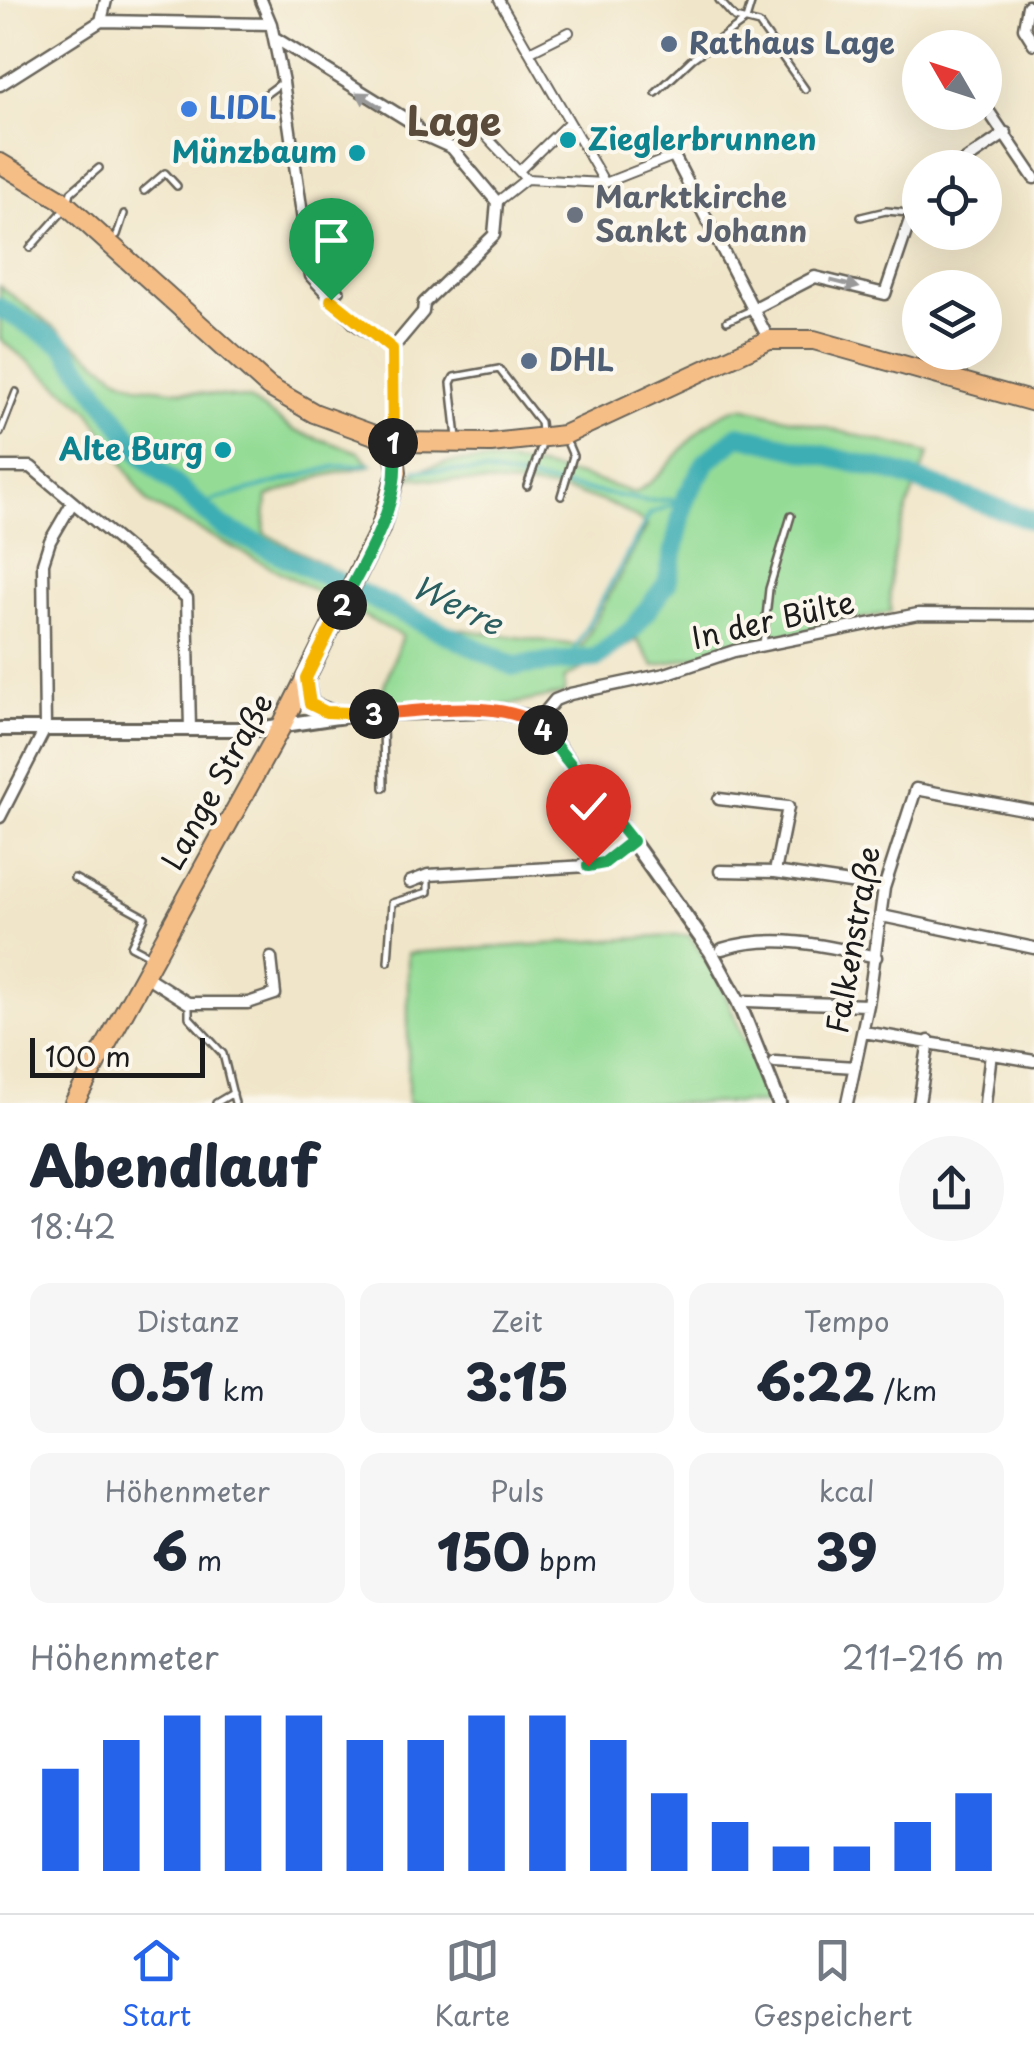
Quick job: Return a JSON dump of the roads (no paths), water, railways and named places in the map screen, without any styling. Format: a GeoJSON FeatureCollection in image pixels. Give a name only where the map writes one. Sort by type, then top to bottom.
{"type":"FeatureCollection","features":[{"type":"Feature","properties":{"kind":"main road"},"geometry":{"type":"LineString","coordinates":[[0,163],[68,206],[241,355],[269,387],[314,413],[393,442],[543,440],[564,435],[770,340],[814,340],[1034,402]]}},
{"type":"Feature","properties":{"kind":"main road","name":"Lange Straße"},"geometry":{"type":"LineString","coordinates":[[74,1103],[281,727],[360,571],[380,528],[397,468],[393,442]]}},
{"type":"Feature","properties":{"kind":"street"},"geometry":{"type":"LineString","coordinates":[[101,21],[106,0]]}},
{"type":"Feature","properties":{"kind":"street"},"geometry":{"type":"LineString","coordinates":[[261,0],[272,24],[283,82],[309,270],[354,322],[392,349],[407,327],[494,235],[497,202],[452,148],[420,134],[414,124],[275,38]]}},
{"type":"Feature","properties":{"kind":"street"},"geometry":{"type":"LineString","coordinates":[[498,0],[605,183]]}},
{"type":"Feature","properties":{"kind":"street"},"geometry":{"type":"LineString","coordinates":[[1031,7],[1024,28],[1034,44]]}},
{"type":"Feature","properties":{"kind":"street"},"geometry":{"type":"LineString","coordinates":[[0,85],[101,21],[195,19],[256,27],[272,24]]}},
{"type":"Feature","properties":{"kind":"street"},"geometry":{"type":"LineString","coordinates":[[529,52],[569,32]]}},
{"type":"Feature","properties":{"kind":"street"},"geometry":{"type":"LineString","coordinates":[[517,169],[568,123]]}},
{"type":"Feature","properties":{"kind":"street"},"geometry":{"type":"LineString","coordinates":[[1002,129],[1034,178]]}},
{"type":"Feature","properties":{"kind":"street"},"geometry":{"type":"LineString","coordinates":[[452,148],[472,132],[482,132],[526,179]]}},
{"type":"Feature","properties":{"kind":"street"},"geometry":{"type":"LineString","coordinates":[[982,150],[1006,134]]}},
{"type":"Feature","properties":{"kind":"street"},"geometry":{"type":"LineString","coordinates":[[497,202],[526,179],[605,183],[674,156],[694,207],[756,308],[770,340]]}},
{"type":"Feature","properties":{"kind":"street"},"geometry":{"type":"LineString","coordinates":[[756,308],[815,277],[884,294],[902,238]]}},
{"type":"Feature","properties":{"kind":"street","name":"Lange Straße"},"geometry":{"type":"LineString","coordinates":[[392,349],[393,442]]}},
{"type":"Feature","properties":{"kind":"street"},"geometry":{"type":"LineString","coordinates":[[0,467],[30,467],[187,598],[190,729]]}},
{"type":"Feature","properties":{"kind":"street"},"geometry":{"type":"LineString","coordinates":[[0,817],[45,729],[43,562],[50,541],[72,505]]}},
{"type":"Feature","properties":{"kind":"street","name":"In der Bülte"},"geometry":{"type":"LineString","coordinates":[[536,723],[555,700],[570,694],[763,647],[918,614],[1034,615]]}},
{"type":"Feature","properties":{"kind":"street"},"geometry":{"type":"LineString","coordinates":[[306,678],[310,704],[316,709],[357,714],[492,710],[519,714],[536,723],[632,841],[726,978],[779,1103]]}},
{"type":"Feature","properties":{"kind":"street"},"geometry":{"type":"LineString","coordinates":[[0,728],[281,727],[357,714]]}},
{"type":"Feature","properties":{"kind":"street","name":"Falkenstraße"},"geometry":{"type":"LineString","coordinates":[[847,1103],[864,1032],[884,888],[906,808],[916,789],[1034,811]]}},
{"type":"Feature","properties":{"kind":"street"},"geometry":{"type":"LineString","coordinates":[[718,800],[788,807],[774,872]]}},
{"type":"Feature","properties":{"kind":"street"},"geometry":{"type":"LineString","coordinates":[[410,882],[428,876],[588,866],[604,863],[632,841]]}},
{"type":"Feature","properties":{"kind":"street"},"geometry":{"type":"LineString","coordinates":[[720,871],[774,872],[884,888]]}},
{"type":"Feature","properties":{"kind":"street"},"geometry":{"type":"LineString","coordinates":[[882,916],[1034,948]]}},
{"type":"Feature","properties":{"kind":"street"},"geometry":{"type":"LineString","coordinates":[[722,949],[751,940],[774,941],[823,944],[876,957]]}},
{"type":"Feature","properties":{"kind":"street"},"geometry":{"type":"LineString","coordinates":[[148,966],[188,1003],[248,1003],[275,994],[271,958]]}},
{"type":"Feature","properties":{"kind":"street"},"geometry":{"type":"LineString","coordinates":[[747,1001],[868,1005]]}},
{"type":"Feature","properties":{"kind":"street"},"geometry":{"type":"LineString","coordinates":[[864,1032],[1034,1061]]}},
{"type":"Feature","properties":{"kind":"street"},"geometry":{"type":"LineString","coordinates":[[919,1103],[929,1041]]}},
{"type":"Feature","properties":{"kind":"street"},"geometry":{"type":"LineString","coordinates":[[985,1103],[992,1053]]}},
{"type":"Feature","properties":{"kind":"street"},"geometry":{"type":"LineString","coordinates":[[775,1062],[855,1066]]}},
{"type":"Feature","properties":{"kind":"lane"},"geometry":{"type":"LineString","coordinates":[[719,0],[734,18],[759,24],[805,89]]}},
{"type":"Feature","properties":{"kind":"lane"},"geometry":{"type":"LineString","coordinates":[[656,92],[692,59],[746,20],[752,0]]}},
{"type":"Feature","properties":{"kind":"lane"},"geometry":{"type":"LineString","coordinates":[[258,100],[283,82]]}},
{"type":"Feature","properties":{"kind":"lane"},"geometry":{"type":"LineString","coordinates":[[30,248],[68,206],[71,192],[99,168]]}},
{"type":"Feature","properties":{"kind":"lane"},"geometry":{"type":"LineString","coordinates":[[144,191],[165,173],[177,186]]}},
{"type":"Feature","properties":{"kind":"lane"},"geometry":{"type":"LineString","coordinates":[[86,177],[92,183]]}},
{"type":"Feature","properties":{"kind":"lane"},"geometry":{"type":"LineString","coordinates":[[861,217],[885,208],[902,211]]}},
{"type":"Feature","properties":{"kind":"lane"},"geometry":{"type":"LineString","coordinates":[[117,235],[124,214]]}},
{"type":"Feature","properties":{"kind":"lane"},"geometry":{"type":"LineString","coordinates":[[329,293],[341,290]]}},
{"type":"Feature","properties":{"kind":"lane"},"geometry":{"type":"LineString","coordinates":[[727,322],[756,308]]}},
{"type":"Feature","properties":{"kind":"lane"},"geometry":{"type":"LineString","coordinates":[[457,443],[450,383],[454,376],[499,370],[540,422],[543,440],[528,486]]}},
{"type":"Feature","properties":{"kind":"lane"},"geometry":{"type":"LineString","coordinates":[[0,432],[16,392]]}},
{"type":"Feature","properties":{"kind":"lane"},"geometry":{"type":"LineString","coordinates":[[561,496],[573,456],[564,435]]}},
{"type":"Feature","properties":{"kind":"lane"},"geometry":{"type":"LineString","coordinates":[[763,647],[769,588],[791,516]]}},
{"type":"Feature","properties":{"kind":"lane"},"geometry":{"type":"LineString","coordinates":[[382,714],[384,788]]}},
{"type":"Feature","properties":{"kind":"lane"},"geometry":{"type":"LineString","coordinates":[[388,962],[392,902],[428,892],[428,876]]}},
{"type":"Feature","properties":{"kind":"lane"},"geometry":{"type":"LineString","coordinates":[[74,878],[145,918],[131,946],[148,966]]}},
{"type":"Feature","properties":{"kind":"lane"},"geometry":{"type":"LineString","coordinates":[[188,1003],[189,1017],[223,1054],[234,1103]]}},
{"type":"Feature","properties":{"kind":"lane"},"geometry":{"type":"LineString","coordinates":[[216,1103],[233,1093]]}},
{"type":"Feature","properties":{"kind":"waterway","name":"Werre"},"geometry":{"type":"LineString","coordinates":[[0,308],[63,345],[144,457],[223,527],[513,666],[596,658],[633,629],[667,583],[685,499],[706,462],[739,435],[897,473],[1034,521]]}},
{"type":"Feature","properties":{"kind":"waterway"},"geometry":{"type":"LineString","coordinates":[[199,510],[214,500],[334,467],[371,464]]}},
{"type":"Feature","properties":{"kind":"waterway"},"geometry":{"type":"LineString","coordinates":[[416,470],[485,472],[647,501],[685,499]]}},
{"type":"Feature","properties":{"kind":"waterway"},"geometry":{"type":"LineString","coordinates":[[568,661],[650,514],[680,501]]}},
{"type":"Feature","properties":{"kind":"place","name":"Rathaus Lage"},"geometry":{"type":"Point","coordinates":[669,44]}},
{"type":"Feature","properties":{"kind":"place","name":"LIDL"},"geometry":{"type":"Point","coordinates":[189,109]}},
{"type":"Feature","properties":{"kind":"place","name":"Zieglerbrunnen"},"geometry":{"type":"Point","coordinates":[568,140]}},
{"type":"Feature","properties":{"kind":"place","name":"Münzbaum"},"geometry":{"type":"Point","coordinates":[357,153]}},
{"type":"Feature","properties":{"kind":"place","name":"Marktkirche Sankt Johann"},"geometry":{"type":"Point","coordinates":[575,215]}},
{"type":"Feature","properties":{"kind":"place","name":"DHL"},"geometry":{"type":"Point","coordinates":[529,361]}},
{"type":"Feature","properties":{"kind":"place","name":"Alte Burg"},"geometry":{"type":"Point","coordinates":[223,450]}},
{"type":"Feature","properties":{"kind":"district","name":"Lage"},"geometry":{"type":"Point","coordinates":[454,122]}}]}
